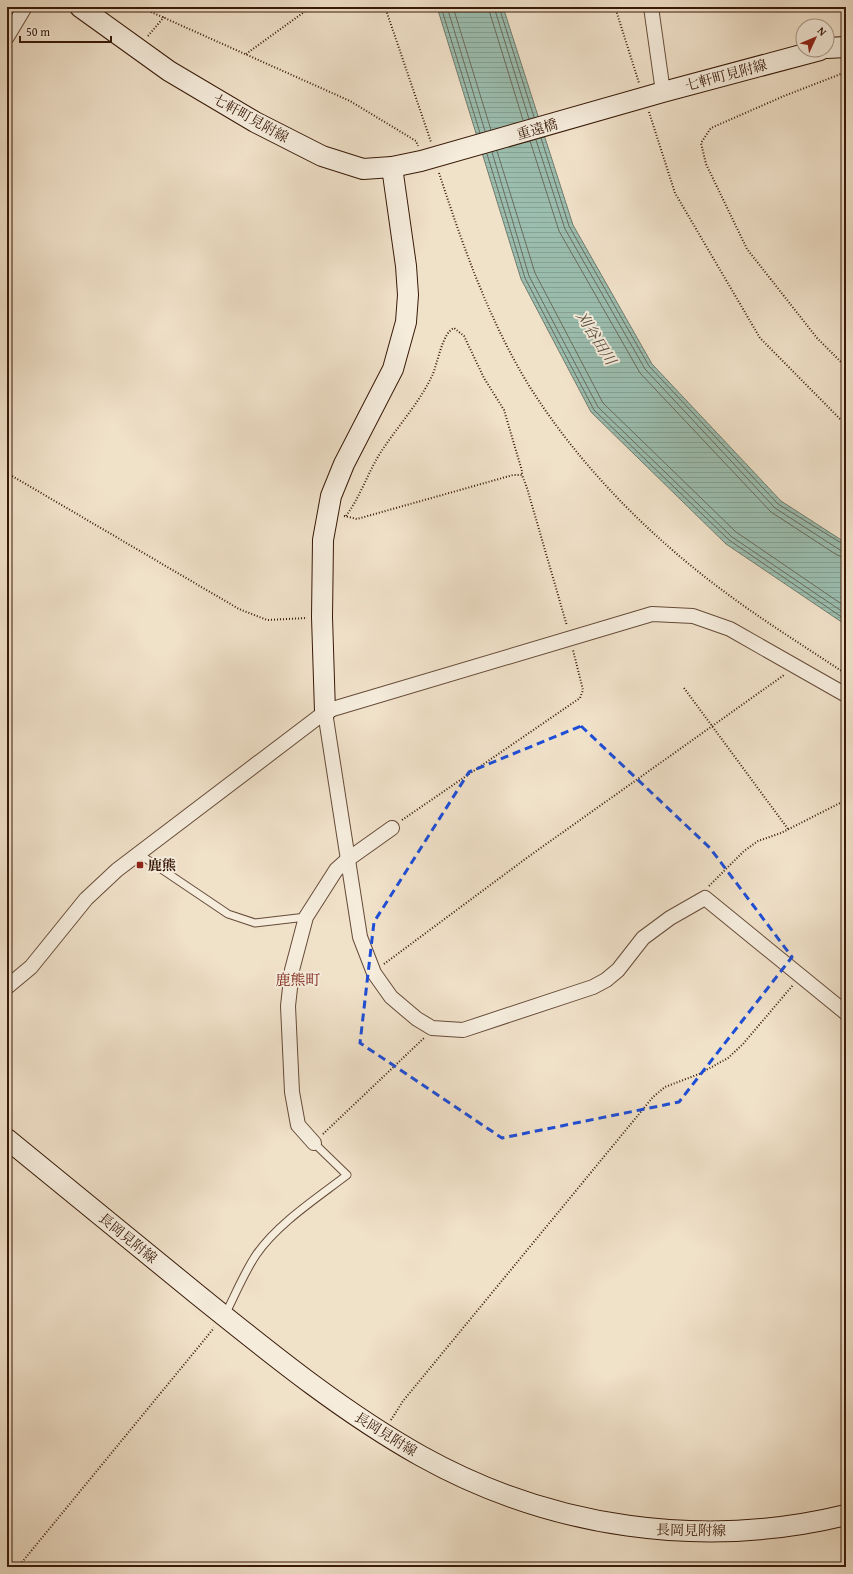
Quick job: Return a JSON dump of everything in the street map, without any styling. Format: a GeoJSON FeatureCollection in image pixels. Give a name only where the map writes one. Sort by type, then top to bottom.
{"type":"FeatureCollection","features":[{"type":"Feature","properties":{"kind":"main road","name":"七軒町見附線"},"geometry":{"type":"LineString","coordinates":[[80,7],[137,49],[204,92],[322,156],[363,168],[392,167],[437,158]]}},
{"type":"Feature","properties":{"kind":"main road"},"geometry":{"type":"LineString","coordinates":[[835,48],[846,47]]}},
{"type":"Feature","properties":{"kind":"main road","name":"七軒町見附線"},"geometry":{"type":"LineString","coordinates":[[638,100],[795,57]]}},
{"type":"Feature","properties":{"kind":"main road","name":"重遠橋"},"geometry":{"type":"LineString","coordinates":[[437,158],[638,100]]}},
{"type":"Feature","properties":{"kind":"main road"},"geometry":{"type":"LineString","coordinates":[[325,712],[322,617],[323,540],[337,514],[331,496],[344,464],[393,369],[406,322],[408,295],[406,266],[392,167]]}},
{"type":"Feature","properties":{"kind":"main road","name":"長岡見附線"},"geometry":{"type":"LineString","coordinates":[[7,1139],[224,1316],[299,1375],[383,1433],[421,1456],[486,1487],[552,1511],[618,1525],[655,1530],[718,1532],[782,1527],[846,1515]]}},
{"type":"Feature","properties":{"kind":"street"},"geometry":{"type":"LineString","coordinates":[[7,37],[25,7]]}},
{"type":"Feature","properties":{"kind":"street"},"geometry":{"type":"LineString","coordinates":[[651,7],[663,92]]}},
{"type":"Feature","properties":{"kind":"street"},"geometry":{"type":"LineString","coordinates":[[7,987],[31,967],[86,899],[117,870],[325,712],[652,614],[693,616],[730,629],[794,667],[846,695]]}},
{"type":"Feature","properties":{"kind":"street"},"geometry":{"type":"LineString","coordinates":[[325,712],[360,937],[374,973],[392,997],[404,1009],[432,1028],[463,1030],[593,987],[606,980],[618,970],[643,938],[670,918],[705,898],[846,1013]]}},
{"type":"Feature","properties":{"kind":"street"},"geometry":{"type":"LineString","coordinates":[[314,1143],[298,1125],[292,1092],[288,1006],[292,970],[306,917],[336,870],[347,860],[392,828]]}},
{"type":"Feature","properties":{"kind":"lane"},"geometry":{"type":"LineString","coordinates":[[140,854],[228,914],[255,923],[306,917]]}},
{"type":"Feature","properties":{"kind":"lane"},"geometry":{"type":"LineString","coordinates":[[224,1316],[255,1256],[264,1244],[294,1216],[347,1174],[314,1143]]}},
{"type":"Feature","properties":{"kind":"path"},"geometry":{"type":"LineString","coordinates":[[140,7],[350,101],[416,141]]}},
{"type":"Feature","properties":{"kind":"path"},"geometry":{"type":"LineString","coordinates":[[246,54],[311,7]]}},
{"type":"Feature","properties":{"kind":"path"},"geometry":{"type":"LineString","coordinates":[[385,7],[437,158],[468,260],[504,341],[528,384],[558,429],[593,472],[677,554],[721,590],[846,674]]}},
{"type":"Feature","properties":{"kind":"path"},"geometry":{"type":"LineString","coordinates":[[615,7],[638,100],[675,193],[760,338],[846,425]]}},
{"type":"Feature","properties":{"kind":"path"},"geometry":{"type":"LineString","coordinates":[[137,49],[164,17]]}},
{"type":"Feature","properties":{"kind":"path"},"geometry":{"type":"LineString","coordinates":[[846,72],[784,96],[711,128],[701,143],[706,164],[747,249],[817,338],[846,367]]}},
{"type":"Feature","properties":{"kind":"path"},"geometry":{"type":"LineString","coordinates":[[337,514],[356,502],[379,455],[420,398],[432,375],[445,336],[449,330],[454,328],[464,336],[484,378],[504,410],[571,639],[583,690],[580,698],[392,828]]}},
{"type":"Feature","properties":{"kind":"path"},"geometry":{"type":"LineString","coordinates":[[7,472],[238,609],[267,620],[322,617]]}},
{"type":"Feature","properties":{"kind":"path"},"geometry":{"type":"LineString","coordinates":[[337,514],[357,519],[513,474],[522,475]]}},
{"type":"Feature","properties":{"kind":"path"},"geometry":{"type":"LineString","coordinates":[[374,973],[528,857],[794,667]]}},
{"type":"Feature","properties":{"kind":"path"},"geometry":{"type":"LineString","coordinates":[[684,688],[788,829]]}},
{"type":"Feature","properties":{"kind":"path"},"geometry":{"type":"LineString","coordinates":[[705,898],[706,890],[712,881],[744,851],[758,841],[788,829],[846,800]]}},
{"type":"Feature","properties":{"kind":"path"},"geometry":{"type":"LineString","coordinates":[[383,1433],[403,1401],[653,1097],[665,1087],[699,1074],[728,1058],[743,1044],[801,976]]}},
{"type":"Feature","properties":{"kind":"path"},"geometry":{"type":"LineString","coordinates":[[314,1143],[420,1042],[432,1028]]}},
{"type":"Feature","properties":{"kind":"path"},"geometry":{"type":"LineString","coordinates":[[18,1567],[224,1316]]}},
{"type":"Feature","properties":{"kind":"highlighted area"},"geometry":{"type":"Polygon","coordinates":[[[581,726],[710,848],[792,957],[679,1102],[502,1138],[360,1043],[374,922],[469,772],[581,726]]]}},
{"type":"Feature","properties":{"kind":"water","name":"刈谷田川"},"geometry":{"type":"Polygon","coordinates":[[[437,7],[503,7],[573,225],[652,364],[781,501],[846,543],[846,625],[726,544],[591,412],[521,279],[437,7]]]}},
{"type":"Feature","properties":{"kind":"place","name":"鹿熊"},"geometry":{"type":"Point","coordinates":[140,865]}},
{"type":"Feature","properties":{"kind":"district","name":"鹿熊町"},"geometry":{"type":"Point","coordinates":[298,980]}}]}
